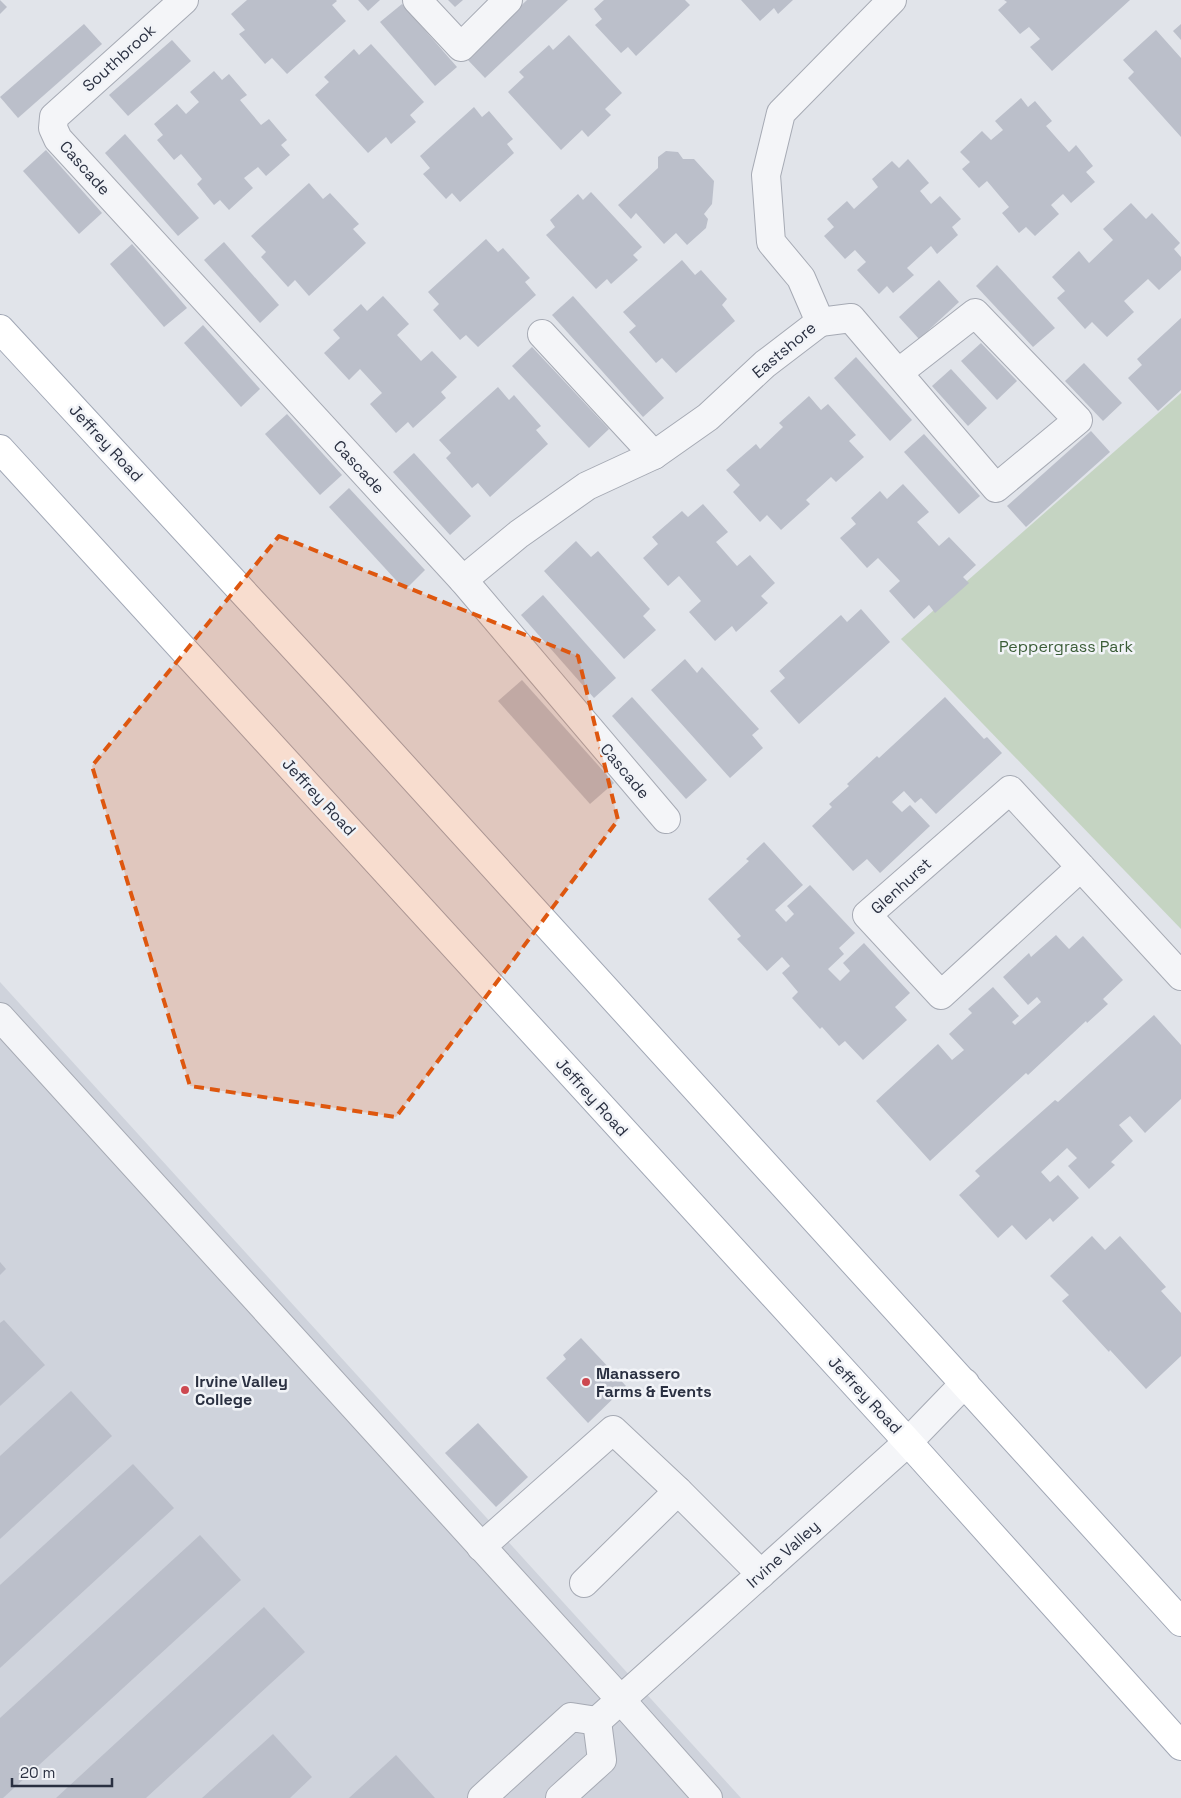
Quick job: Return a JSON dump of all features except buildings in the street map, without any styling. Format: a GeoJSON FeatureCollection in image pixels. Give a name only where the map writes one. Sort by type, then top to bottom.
{"type":"FeatureCollection","features":[{"type":"Feature","properties":{"kind":"main road","name":"Jeffrey Road"},"geometry":{"type":"LineString","coordinates":[[0,329],[338,695],[1181,1622]]}},
{"type":"Feature","properties":{"kind":"main road","name":"Jeffrey Road"},"geometry":{"type":"LineString","coordinates":[[0,449],[908,1442],[1181,1746]]}},
{"type":"Feature","properties":{"kind":"street","name":"Southbrook"},"geometry":{"type":"LineString","coordinates":[[54,117],[184,0]]}},
{"type":"Feature","properties":{"kind":"street"},"geometry":{"type":"LineString","coordinates":[[417,0],[461,47],[508,0]]}},
{"type":"Feature","properties":{"kind":"street","name":"Eastshore"},"geometry":{"type":"LineString","coordinates":[[463,580],[519,534],[587,486],[654,455],[708,417],[765,364],[820,322],[801,278],[771,242],[766,175],[781,113],[892,0]]}},
{"type":"Feature","properties":{"kind":"street","name":"Cascade"},"geometry":{"type":"LineString","coordinates":[[54,117],[53,128],[58,139],[463,580],[666,819]]}},
{"type":"Feature","properties":{"kind":"street"},"geometry":{"type":"LineString","coordinates":[[820,322],[851,318],[996,488],[1078,420],[975,313],[898,373]]}},
{"type":"Feature","properties":{"kind":"street"},"geometry":{"type":"LineString","coordinates":[[542,334],[654,455]]}},
{"type":"Feature","properties":{"kind":"street","name":"Glenhurst"},"geometry":{"type":"LineString","coordinates":[[1081,867],[941,994],[867,915],[1010,790],[1081,867],[1181,976]]}},
{"type":"Feature","properties":{"kind":"street"},"geometry":{"type":"LineString","coordinates":[[0,1017],[708,1798]]}},
{"type":"Feature","properties":{"kind":"street","name":"Irvine Valley"},"geometry":{"type":"LineString","coordinates":[[597,1721],[908,1442],[965,1383]]}},
{"type":"Feature","properties":{"kind":"street"},"geometry":{"type":"LineString","coordinates":[[481,1548],[613,1430],[678,1491],[761,1574]]}},
{"type":"Feature","properties":{"kind":"street"},"geometry":{"type":"LineString","coordinates":[[584,1583],[678,1491]]}},
{"type":"Feature","properties":{"kind":"street"},"geometry":{"type":"LineString","coordinates":[[482,1798],[571,1717],[597,1721],[602,1760],[560,1798]]}},
{"type":"Feature","properties":{"kind":"highlighted area"},"geometry":{"type":"Polygon","coordinates":[[[279,536],[578,656],[618,820],[396,1117],[190,1086],[92,766],[279,536]]]}},
{"type":"Feature","properties":{"kind":"shaded area","name":"Irvine Valley College"},"geometry":{"type":"Polygon","coordinates":[[[0,982],[741,1798],[0,1798],[0,982]]]}},
{"type":"Feature","properties":{"kind":"green space","name":"Peppergrass Park"},"geometry":{"type":"Polygon","coordinates":[[[1181,393],[1181,929],[901,639],[1181,393]]]}},
{"type":"Feature","properties":{"kind":"place","name":"Manassero Farms & Events"},"geometry":{"type":"Point","coordinates":[586,1382]}},
{"type":"Feature","properties":{"kind":"place","name":"Irvine Valley College"},"geometry":{"type":"Point","coordinates":[185,1390]}}]}
